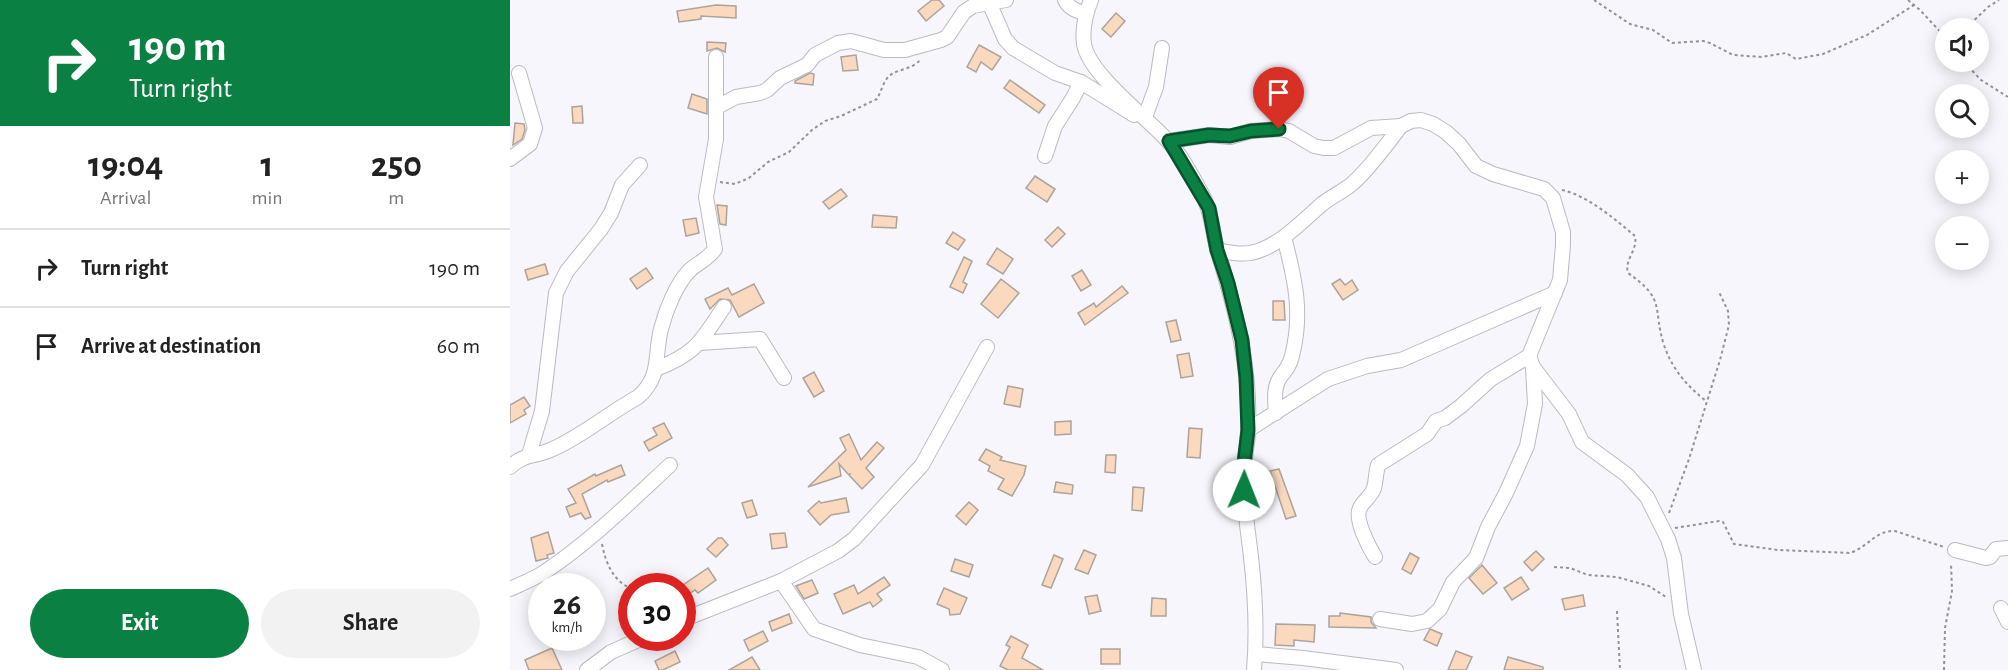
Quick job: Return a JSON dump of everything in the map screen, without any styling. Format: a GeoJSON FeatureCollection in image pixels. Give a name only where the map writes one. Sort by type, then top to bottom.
{"type":"FeatureCollection","features":[{"type":"Feature","properties":{"kind":"street"},"geometry":{"type":"LineString","coordinates":[[717,107],[725,100],[767,90],[780,78],[807,65],[815,55],[845,41],[895,51],[929,44],[947,36],[964,12],[973,6],[989,1],[1006,0]]}},
{"type":"Feature","properties":{"kind":"street"},"geometry":{"type":"LineString","coordinates":[[1065,0],[1066,4],[1076,11],[1086,14]]}},
{"type":"Feature","properties":{"kind":"street"},"geometry":{"type":"LineString","coordinates":[[1091,0],[1086,14],[1084,45],[1088,55],[1097,72],[1169,141],[1209,208],[1217,250],[1242,340],[1248,430],[1243,472],[1252,559],[1256,654],[1254,670]]}},
{"type":"Feature","properties":{"kind":"street"},"geometry":{"type":"LineString","coordinates":[[989,1],[1005,39],[1013,48],[1055,73],[1081,82],[1149,121]]}},
{"type":"Feature","properties":{"kind":"street"},"geometry":{"type":"LineString","coordinates":[[1149,121],[1162,48]]}},
{"type":"Feature","properties":{"kind":"street"},"geometry":{"type":"LineString","coordinates":[[510,467],[519,459],[548,451],[638,397],[647,389],[656,369],[660,331],[667,309],[689,271],[715,249],[706,197],[715,146],[716,57]]}},
{"type":"Feature","properties":{"kind":"street"},"geometry":{"type":"LineString","coordinates":[[510,159],[530,144],[535,128],[519,73]]}},
{"type":"Feature","properties":{"kind":"street"},"geometry":{"type":"LineString","coordinates":[[1045,156],[1055,126],[1081,82]]}},
{"type":"Feature","properties":{"kind":"street"},"geometry":{"type":"LineString","coordinates":[[1169,141],[1279,129],[1288,131],[1314,146],[1334,148],[1371,128],[1401,126],[1411,121],[1421,120],[1446,132],[1459,144],[1476,166],[1493,174],[1544,189],[1553,198],[1563,232],[1560,280],[1531,362],[1535,404],[1527,446],[1488,527],[1476,558],[1453,582],[1440,609],[1426,621],[1412,624],[1380,619]]}},
{"type":"Feature","properties":{"kind":"street"},"geometry":{"type":"LineString","coordinates":[[1217,250],[1250,253],[1284,237],[1324,203],[1352,184],[1401,126]]}},
{"type":"Feature","properties":{"kind":"street"},"geometry":{"type":"LineString","coordinates":[[529,455],[542,411],[556,293],[567,271],[602,229],[622,186],[640,165]]}},
{"type":"Feature","properties":{"kind":"street"},"geometry":{"type":"LineString","coordinates":[[1276,412],[1276,387],[1292,360],[1298,300],[1284,237]]}},
{"type":"Feature","properties":{"kind":"street"},"geometry":{"type":"LineString","coordinates":[[1248,430],[1328,379],[1367,366],[1401,360],[1555,293]]}},
{"type":"Feature","properties":{"kind":"street"},"geometry":{"type":"LineString","coordinates":[[656,369],[678,360],[696,348],[724,307]]}},
{"type":"Feature","properties":{"kind":"street"},"geometry":{"type":"LineString","coordinates":[[699,343],[760,339],[784,378]]}},
{"type":"Feature","properties":{"kind":"street"},"geometry":{"type":"LineString","coordinates":[[696,614],[781,581],[838,551],[854,539],[922,465],[987,346]]}},
{"type":"Feature","properties":{"kind":"street"},"geometry":{"type":"LineString","coordinates":[[1531,362],[1569,414],[1582,442],[1627,475],[1647,497],[1674,558],[1680,608],[1694,670]]}},
{"type":"Feature","properties":{"kind":"street"},"geometry":{"type":"LineString","coordinates":[[1375,557],[1369,547],[1358,514],[1360,506],[1374,488],[1378,465],[1427,435],[1436,421],[1445,418],[1461,406],[1491,379],[1531,362]]}},
{"type":"Feature","properties":{"kind":"street"},"geometry":{"type":"LineString","coordinates":[[510,589],[543,573],[599,529],[670,465]]}},
{"type":"Feature","properties":{"kind":"street"},"geometry":{"type":"LineString","coordinates":[[1955,550],[1986,558],[1990,557],[1996,549],[2008,548]]}},
{"type":"Feature","properties":{"kind":"street"},"geometry":{"type":"LineString","coordinates":[[781,581],[814,629],[860,645],[918,657],[942,670]]}},
{"type":"Feature","properties":{"kind":"street"},"geometry":{"type":"LineString","coordinates":[[2001,608],[2008,622]]}},
{"type":"Feature","properties":{"kind":"street"},"geometry":{"type":"LineString","coordinates":[[586,670],[618,649]]}},
{"type":"Feature","properties":{"kind":"street"},"geometry":{"type":"LineString","coordinates":[[1256,654],[1396,670]]}},
{"type":"Feature","properties":{"kind":"path"},"geometry":{"type":"LineString","coordinates":[[1594,0],[1630,24],[1653,30],[1672,43],[1710,43],[1733,55],[1762,57],[1786,53],[1796,59],[1823,54],[1867,35],[1914,5]]}},
{"type":"Feature","properties":{"kind":"path"},"geometry":{"type":"LineString","coordinates":[[1908,0],[1935,27]]}},
{"type":"Feature","properties":{"kind":"path"},"geometry":{"type":"LineString","coordinates":[[1976,18],[1998,0]]}},
{"type":"Feature","properties":{"kind":"path"},"geometry":{"type":"LineString","coordinates":[[709,179],[725,184],[735,184],[749,178],[768,162],[789,152],[825,121],[877,99],[886,79],[894,72],[910,68],[919,62],[929,44]]}},
{"type":"Feature","properties":{"kind":"path"},"geometry":{"type":"LineString","coordinates":[[1973,72],[1981,80],[2008,98]]}},
{"type":"Feature","properties":{"kind":"path"},"geometry":{"type":"LineString","coordinates":[[1544,189],[1566,190],[1581,197],[1608,214],[1635,236],[1636,246],[1627,263],[1628,273],[1652,293],[1664,345],[1674,368],[1687,386],[1706,402]]}},
{"type":"Feature","properties":{"kind":"path"},"geometry":{"type":"LineString","coordinates":[[1719,292],[1730,318],[1720,360],[1689,459],[1663,529],[1719,521],[1723,522],[1734,544],[1738,546],[1841,554],[1860,550],[1874,537],[1887,531],[1895,531],[1955,550],[1952,562],[1952,591],[1945,628],[1944,670]]}},
{"type":"Feature","properties":{"kind":"path"},"geometry":{"type":"LineString","coordinates":[[599,529],[602,548],[618,582]]}},
{"type":"Feature","properties":{"kind":"path"},"geometry":{"type":"LineString","coordinates":[[1554,567],[1570,568],[1588,575],[1606,575],[1649,586],[1680,608]]}},
{"type":"Feature","properties":{"kind":"path"},"geometry":{"type":"LineString","coordinates":[[1617,612],[1620,670]]}},
{"type":"Feature","properties":{"kind":"building"},"geometry":{"type":"Polygon","coordinates":[[[932,0],[939,0],[944,6],[926,21],[918,11],[932,0]]]}},
{"type":"Feature","properties":{"kind":"building"},"geometry":{"type":"Polygon","coordinates":[[[716,5],[736,6],[736,18],[701,16],[701,19],[679,22],[677,11],[716,5]]]}},
{"type":"Feature","properties":{"kind":"building"},"geometry":{"type":"Polygon","coordinates":[[[1116,13],[1125,21],[1111,37],[1102,29],[1116,13]]]}},
{"type":"Feature","properties":{"kind":"building"},"geometry":{"type":"Polygon","coordinates":[[[707,42],[726,43],[725,52],[717,48],[707,51],[707,42]]]}},
{"type":"Feature","properties":{"kind":"building"},"geometry":{"type":"Polygon","coordinates":[[[979,45],[1001,57],[992,70],[981,62],[976,72],[967,67],[979,45]]]}},
{"type":"Feature","properties":{"kind":"building"},"geometry":{"type":"Polygon","coordinates":[[[856,55],[858,70],[843,71],[841,57],[856,55]]]}},
{"type":"Feature","properties":{"kind":"building"},"geometry":{"type":"Polygon","coordinates":[[[810,73],[814,74],[813,85],[795,83],[795,81],[810,73]]]}},
{"type":"Feature","properties":{"kind":"building"},"geometry":{"type":"Polygon","coordinates":[[[1010,80],[1045,105],[1039,113],[1004,88],[1010,80]]]}},
{"type":"Feature","properties":{"kind":"building"},"geometry":{"type":"Polygon","coordinates":[[[692,94],[707,99],[707,114],[688,108],[692,94]]]}},
{"type":"Feature","properties":{"kind":"building"},"geometry":{"type":"Polygon","coordinates":[[[582,106],[583,123],[573,123],[572,107],[582,106]]]}},
{"type":"Feature","properties":{"kind":"building"},"geometry":{"type":"Polygon","coordinates":[[[515,123],[524,124],[525,130],[522,139],[513,145],[515,123]]]}},
{"type":"Feature","properties":{"kind":"building"},"geometry":{"type":"Polygon","coordinates":[[[1035,176],[1055,189],[1047,202],[1026,188],[1035,176]]]}},
{"type":"Feature","properties":{"kind":"building"},"geometry":{"type":"Polygon","coordinates":[[[841,189],[847,196],[829,209],[823,202],[841,189]]]}},
{"type":"Feature","properties":{"kind":"building"},"geometry":{"type":"Polygon","coordinates":[[[717,205],[727,206],[726,225],[720,224],[717,205]]]}},
{"type":"Feature","properties":{"kind":"building"},"geometry":{"type":"Polygon","coordinates":[[[873,215],[897,217],[896,228],[872,227],[873,215]]]}},
{"type":"Feature","properties":{"kind":"building"},"geometry":{"type":"Polygon","coordinates":[[[696,218],[699,233],[686,236],[683,220],[696,218]]]}},
{"type":"Feature","properties":{"kind":"building"},"geometry":{"type":"Polygon","coordinates":[[[1058,227],[1065,234],[1052,247],[1045,240],[1058,227]]]}},
{"type":"Feature","properties":{"kind":"building"},"geometry":{"type":"Polygon","coordinates":[[[953,232],[965,240],[958,250],[946,243],[953,232]]]}},
{"type":"Feature","properties":{"kind":"building"},"geometry":{"type":"Polygon","coordinates":[[[997,248],[1013,259],[1003,274],[987,264],[997,248]]]}},
{"type":"Feature","properties":{"kind":"building"},"geometry":{"type":"Polygon","coordinates":[[[964,257],[972,261],[963,282],[967,284],[963,293],[950,287],[964,257]]]}},
{"type":"Feature","properties":{"kind":"building"},"geometry":{"type":"Polygon","coordinates":[[[545,264],[548,274],[528,280],[525,270],[545,264]]]}},
{"type":"Feature","properties":{"kind":"building"},"geometry":{"type":"Polygon","coordinates":[[[646,268],[653,278],[637,289],[630,279],[646,268]]]}},
{"type":"Feature","properties":{"kind":"building"},"geometry":{"type":"Polygon","coordinates":[[[1082,270],[1091,285],[1081,291],[1072,276],[1082,270]]]}},
{"type":"Feature","properties":{"kind":"building"},"geometry":{"type":"Polygon","coordinates":[[[1001,279],[1019,293],[998,318],[981,304],[1001,279]]]}},
{"type":"Feature","properties":{"kind":"building"},"geometry":{"type":"Polygon","coordinates":[[[1340,279],[1345,285],[1352,280],[1358,290],[1343,300],[1332,284],[1340,279]]]}},
{"type":"Feature","properties":{"kind":"building"},"geometry":{"type":"Polygon","coordinates":[[[754,284],[764,303],[739,317],[730,300],[720,299],[710,309],[705,299],[728,288],[732,295],[754,284]]]}},
{"type":"Feature","properties":{"kind":"building"},"geometry":{"type":"Polygon","coordinates":[[[1122,286],[1128,293],[1085,325],[1078,313],[1094,303],[1096,307],[1122,286]]]}},
{"type":"Feature","properties":{"kind":"building"},"geometry":{"type":"Polygon","coordinates":[[[1273,301],[1284,301],[1285,320],[1273,320],[1273,301]]]}},
{"type":"Feature","properties":{"kind":"building"},"geometry":{"type":"Polygon","coordinates":[[[1176,320],[1181,340],[1171,342],[1166,322],[1176,320]]]}},
{"type":"Feature","properties":{"kind":"building"},"geometry":{"type":"Polygon","coordinates":[[[1189,353],[1193,376],[1181,378],[1177,355],[1189,353]]]}},
{"type":"Feature","properties":{"kind":"building"},"geometry":{"type":"Polygon","coordinates":[[[814,372],[824,391],[814,397],[803,378],[814,372]]]}},
{"type":"Feature","properties":{"kind":"building"},"geometry":{"type":"Polygon","coordinates":[[[1008,386],[1023,389],[1020,407],[1004,404],[1008,386]]]}},
{"type":"Feature","properties":{"kind":"building"},"geometry":{"type":"Polygon","coordinates":[[[524,397],[530,406],[524,410],[526,414],[510,423],[510,405],[524,397]]]}},
{"type":"Feature","properties":{"kind":"building"},"geometry":{"type":"Polygon","coordinates":[[[1071,421],[1071,434],[1055,435],[1055,422],[1071,421]]]}},
{"type":"Feature","properties":{"kind":"building"},"geometry":{"type":"Polygon","coordinates":[[[664,423],[672,438],[649,451],[644,442],[657,435],[653,428],[664,423]]]}},
{"type":"Feature","properties":{"kind":"building"},"geometry":{"type":"Polygon","coordinates":[[[1189,428],[1202,429],[1200,458],[1187,457],[1189,428]]]}},
{"type":"Feature","properties":{"kind":"building"},"geometry":{"type":"Polygon","coordinates":[[[849,434],[861,460],[877,442],[884,448],[866,468],[874,477],[862,489],[839,464],[841,476],[808,487],[846,450],[840,438],[849,434]]]}},
{"type":"Feature","properties":{"kind":"building"},"geometry":{"type":"Polygon","coordinates":[[[986,449],[1002,457],[1000,460],[1026,466],[1024,475],[1012,496],[998,489],[1004,479],[988,471],[990,466],[979,460],[986,449]]]}},
{"type":"Feature","properties":{"kind":"building"},"geometry":{"type":"Polygon","coordinates":[[[1106,455],[1116,455],[1115,473],[1105,472],[1106,455]]]}},
{"type":"Feature","properties":{"kind":"building"},"geometry":{"type":"Polygon","coordinates":[[[621,465],[625,475],[608,482],[607,480],[582,494],[591,517],[585,519],[581,513],[570,517],[566,507],[576,503],[568,489],[595,474],[596,476],[621,465]]]}},
{"type":"Feature","properties":{"kind":"building"},"geometry":{"type":"Polygon","coordinates":[[[1279,469],[1296,516],[1286,519],[1270,471],[1279,469]]]}},
{"type":"Feature","properties":{"kind":"building"},"geometry":{"type":"Polygon","coordinates":[[[1056,482],[1073,485],[1072,494],[1054,492],[1056,482]]]}},
{"type":"Feature","properties":{"kind":"building"},"geometry":{"type":"Polygon","coordinates":[[[1133,487],[1144,488],[1142,511],[1132,510],[1133,487]]]}},
{"type":"Feature","properties":{"kind":"building"},"geometry":{"type":"Polygon","coordinates":[[[846,498],[849,512],[831,515],[820,525],[808,511],[819,501],[821,503],[846,498]]]}},
{"type":"Feature","properties":{"kind":"building"},"geometry":{"type":"Polygon","coordinates":[[[752,500],[757,515],[747,518],[742,503],[752,500]]]}},
{"type":"Feature","properties":{"kind":"building"},"geometry":{"type":"Polygon","coordinates":[[[969,502],[978,510],[966,525],[956,516],[969,502]]]}},
{"type":"Feature","properties":{"kind":"building"},"geometry":{"type":"Polygon","coordinates":[[[548,532],[554,553],[547,555],[548,558],[536,561],[531,538],[548,532]]]}},
{"type":"Feature","properties":{"kind":"building"},"geometry":{"type":"Polygon","coordinates":[[[785,533],[787,547],[772,549],[770,534],[785,533]]]}},
{"type":"Feature","properties":{"kind":"building"},"geometry":{"type":"Polygon","coordinates":[[[718,538],[722,538],[728,545],[716,557],[707,549],[718,538]]]}},
{"type":"Feature","properties":{"kind":"building"},"geometry":{"type":"Polygon","coordinates":[[[1084,550],[1096,555],[1088,574],[1075,569],[1084,550]]]}},
{"type":"Feature","properties":{"kind":"building"},"geometry":{"type":"Polygon","coordinates":[[[1536,551],[1544,559],[1532,571],[1524,562],[1536,551]]]}},
{"type":"Feature","properties":{"kind":"building"},"geometry":{"type":"Polygon","coordinates":[[[1410,553],[1419,558],[1411,574],[1402,569],[1410,553]]]}},
{"type":"Feature","properties":{"kind":"building"},"geometry":{"type":"Polygon","coordinates":[[[1054,555],[1063,559],[1051,588],[1042,585],[1054,555]]]}},
{"type":"Feature","properties":{"kind":"building"},"geometry":{"type":"Polygon","coordinates":[[[955,559],[973,565],[969,577],[951,571],[955,559]]]}},
{"type":"Feature","properties":{"kind":"building"},"geometry":{"type":"Polygon","coordinates":[[[1482,565],[1497,583],[1483,594],[1469,578],[1482,565]]]}},
{"type":"Feature","properties":{"kind":"building"},"geometry":{"type":"Polygon","coordinates":[[[708,568],[716,580],[698,593],[696,576],[708,568]]]}},
{"type":"Feature","properties":{"kind":"building"},"geometry":{"type":"Polygon","coordinates":[[[884,577],[890,585],[877,594],[882,600],[873,607],[870,602],[843,614],[834,594],[854,585],[858,594],[884,577]]]}},
{"type":"Feature","properties":{"kind":"building"},"geometry":{"type":"Polygon","coordinates":[[[1521,577],[1529,589],[1512,600],[1504,588],[1521,577]]]}},
{"type":"Feature","properties":{"kind":"building"},"geometry":{"type":"Polygon","coordinates":[[[812,580],[818,593],[804,599],[796,586],[812,580]]]}},
{"type":"Feature","properties":{"kind":"building"},"geometry":{"type":"Polygon","coordinates":[[[944,588],[967,598],[960,614],[950,615],[949,609],[937,604],[944,588]]]}},
{"type":"Feature","properties":{"kind":"building"},"geometry":{"type":"Polygon","coordinates":[[[1097,595],[1101,611],[1089,614],[1085,597],[1097,595]]]}},
{"type":"Feature","properties":{"kind":"building"},"geometry":{"type":"Polygon","coordinates":[[[1583,595],[1585,606],[1565,610],[1562,599],[1583,595]]]}},
{"type":"Feature","properties":{"kind":"building"},"geometry":{"type":"Polygon","coordinates":[[[1152,598],[1166,599],[1166,616],[1151,616],[1152,598]]]}},
{"type":"Feature","properties":{"kind":"building"},"geometry":{"type":"Polygon","coordinates":[[[1340,613],[1371,617],[1371,622],[1376,628],[1329,627],[1329,616],[1340,616],[1340,613]]]}},
{"type":"Feature","properties":{"kind":"building"},"geometry":{"type":"Polygon","coordinates":[[[789,614],[792,623],[772,631],[769,622],[789,614]]]}},
{"type":"Feature","properties":{"kind":"building"},"geometry":{"type":"Polygon","coordinates":[[[1276,624],[1315,625],[1314,642],[1294,640],[1294,646],[1275,645],[1276,624]]]}},
{"type":"Feature","properties":{"kind":"building"},"geometry":{"type":"Polygon","coordinates":[[[1430,629],[1442,634],[1437,646],[1424,640],[1430,629]]]}},
{"type":"Feature","properties":{"kind":"building"},"geometry":{"type":"Polygon","coordinates":[[[763,631],[768,641],[749,651],[744,640],[763,631]]]}},
{"type":"Feature","properties":{"kind":"building"},"geometry":{"type":"Polygon","coordinates":[[[1011,636],[1028,645],[1022,658],[1043,670],[1008,670],[1000,666],[1010,647],[1006,645],[1011,636]]]}},
{"type":"Feature","properties":{"kind":"building"},"geometry":{"type":"Polygon","coordinates":[[[1101,649],[1120,649],[1120,664],[1101,664],[1101,649]]]}},
{"type":"Feature","properties":{"kind":"building"},"geometry":{"type":"Polygon","coordinates":[[[545,651],[553,651],[562,670],[529,670],[525,660],[545,651]]]}},
{"type":"Feature","properties":{"kind":"building"},"geometry":{"type":"Polygon","coordinates":[[[675,651],[680,662],[659,670],[655,661],[675,651]]]}},
{"type":"Feature","properties":{"kind":"building"},"geometry":{"type":"Polygon","coordinates":[[[1456,651],[1472,657],[1466,670],[1448,670],[1456,651]]]}},
{"type":"Feature","properties":{"kind":"building"},"geometry":{"type":"Polygon","coordinates":[[[752,657],[760,670],[729,670],[752,657]]]}},
{"type":"Feature","properties":{"kind":"building"},"geometry":{"type":"Polygon","coordinates":[[[1508,657],[1543,667],[1543,670],[1504,670],[1508,657]]]}},
{"type":"Feature","properties":{"kind":"route"},"geometry":{"type":"LineString","coordinates":[[1244,490],[1243,472],[1248,430],[1242,340],[1217,250],[1209,208],[1169,141],[1198,136],[1230,136],[1251,131],[1279,129]]}}]}
